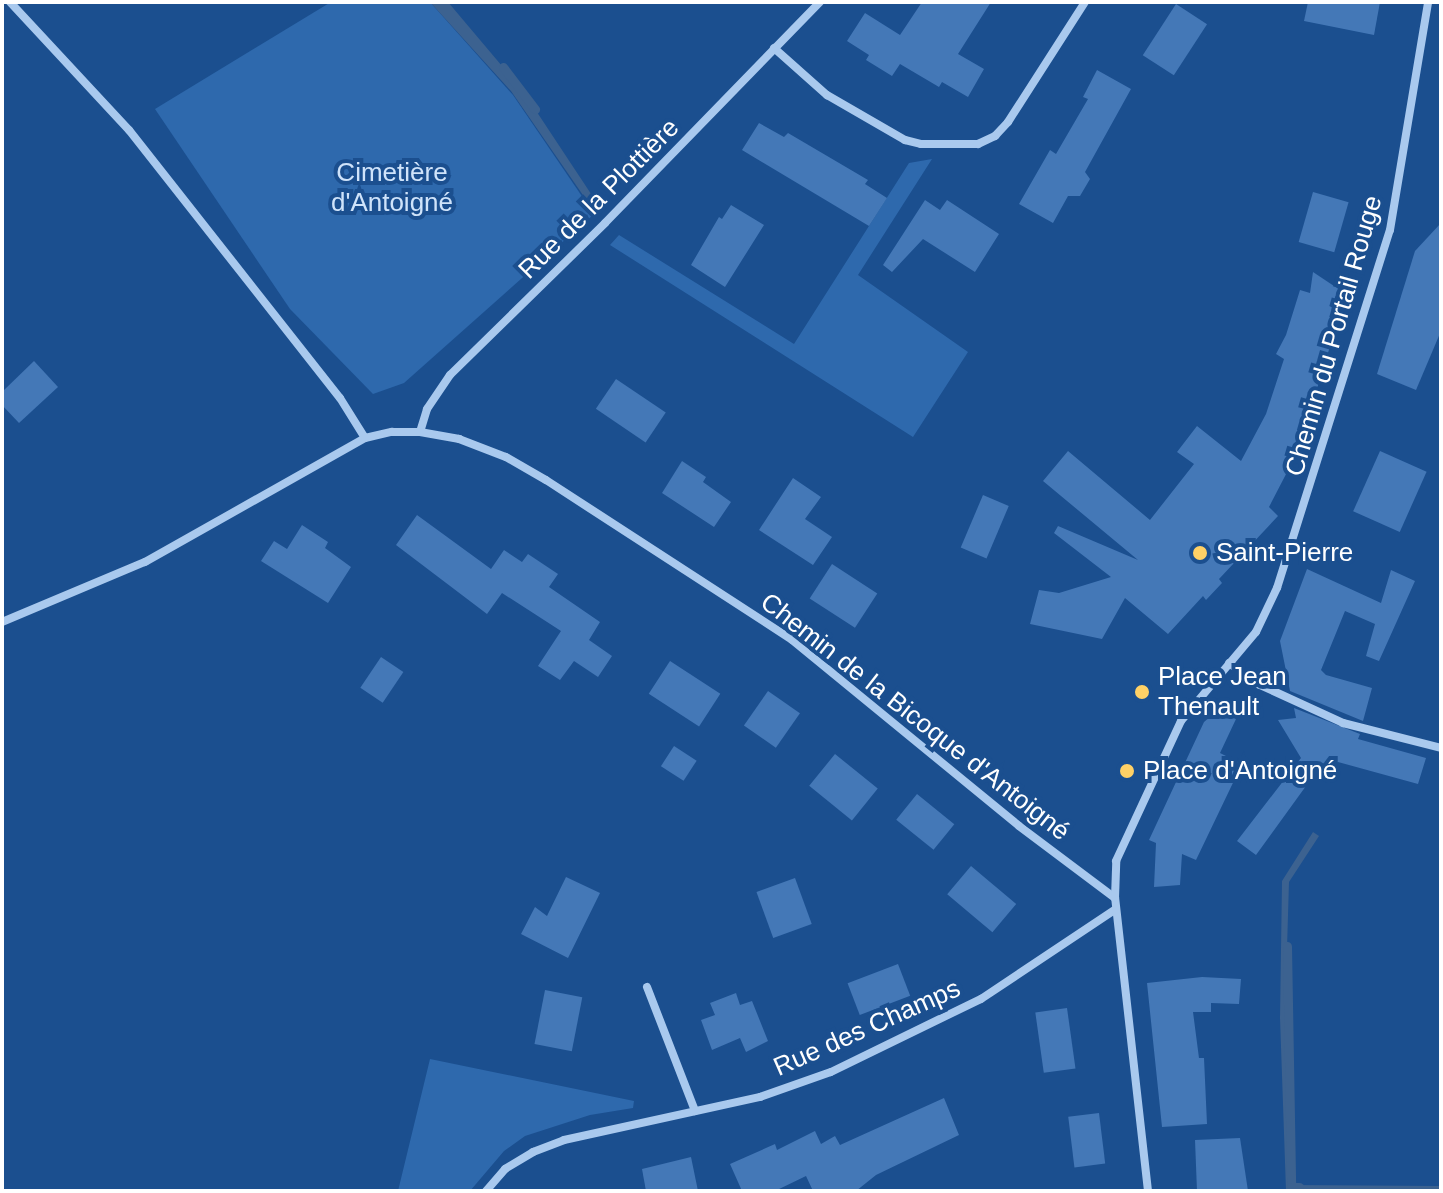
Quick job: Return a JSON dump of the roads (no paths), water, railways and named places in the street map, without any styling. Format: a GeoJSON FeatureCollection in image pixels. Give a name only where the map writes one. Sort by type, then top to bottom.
{"type":"FeatureCollection","features":[{"type":"Feature","properties":{"kind":"street"},"geometry":{"type":"LineString","coordinates":[[10,2],[129,130],[340,398],[365,438]]}},
{"type":"Feature","properties":{"kind":"street","name":"Rue de la Plottière"},"geometry":{"type":"LineString","coordinates":[[420,432],[427,409],[450,375],[820,2]]}},
{"type":"Feature","properties":{"kind":"street"},"geometry":{"type":"LineString","coordinates":[[774,48],[827,95],[905,140],[921,144],[978,144],[995,136],[1008,122],[1085,2]]}},
{"type":"Feature","properties":{"kind":"street","name":"Chemin du Portail Rouge"},"geometry":{"type":"LineString","coordinates":[[1148,1191],[1116,909],[1116,861],[1181,721],[1256,632],[1277,588],[1390,230],[1428,2]]}},
{"type":"Feature","properties":{"kind":"street","name":"Chemin de la Bicoque d'Antoigné"},"geometry":{"type":"LineString","coordinates":[[2,622],[145,562],[365,438],[392,432],[420,432],[459,439],[506,457],[792,640],[1019,826],[1115,898]]}},
{"type":"Feature","properties":{"kind":"street"},"geometry":{"type":"LineString","coordinates":[[1229,663],[1258,684],[1343,723],[1441,748]]}},
{"type":"Feature","properties":{"kind":"street","name":"Rue des Champs"},"geometry":{"type":"LineString","coordinates":[[486,1191],[505,1169],[533,1152],[564,1140],[760,1097],[831,1072],[911,1036],[995,990],[1116,909]]}},
{"type":"Feature","properties":{"kind":"street"},"geometry":{"type":"LineString","coordinates":[[647,987],[695,1111]]}},
{"type":"Feature","properties":{"kind":"waterway"},"geometry":{"type":"LineString","coordinates":[[503,67],[535,109]]}},
{"type":"Feature","properties":{"kind":"waterway"},"geometry":{"type":"LineString","coordinates":[[1287,946],[1291,1187],[1299,1187]]}},
{"type":"Feature","properties":{"kind":"place","name":"Saint-Pierre"},"geometry":{"type":"Point","coordinates":[1200,553]}},
{"type":"Feature","properties":{"kind":"place","name":"Place Jean Thenault"},"geometry":{"type":"Point","coordinates":[1142,692]}},
{"type":"Feature","properties":{"kind":"place","name":"Place d'Antoigné"},"geometry":{"type":"Point","coordinates":[1127,771]}},
{"type":"Feature","properties":{"kind":"park label","name":"Cimetière d'Antoigné"},"geometry":{"type":"Point","coordinates":[392,188]}}]}
